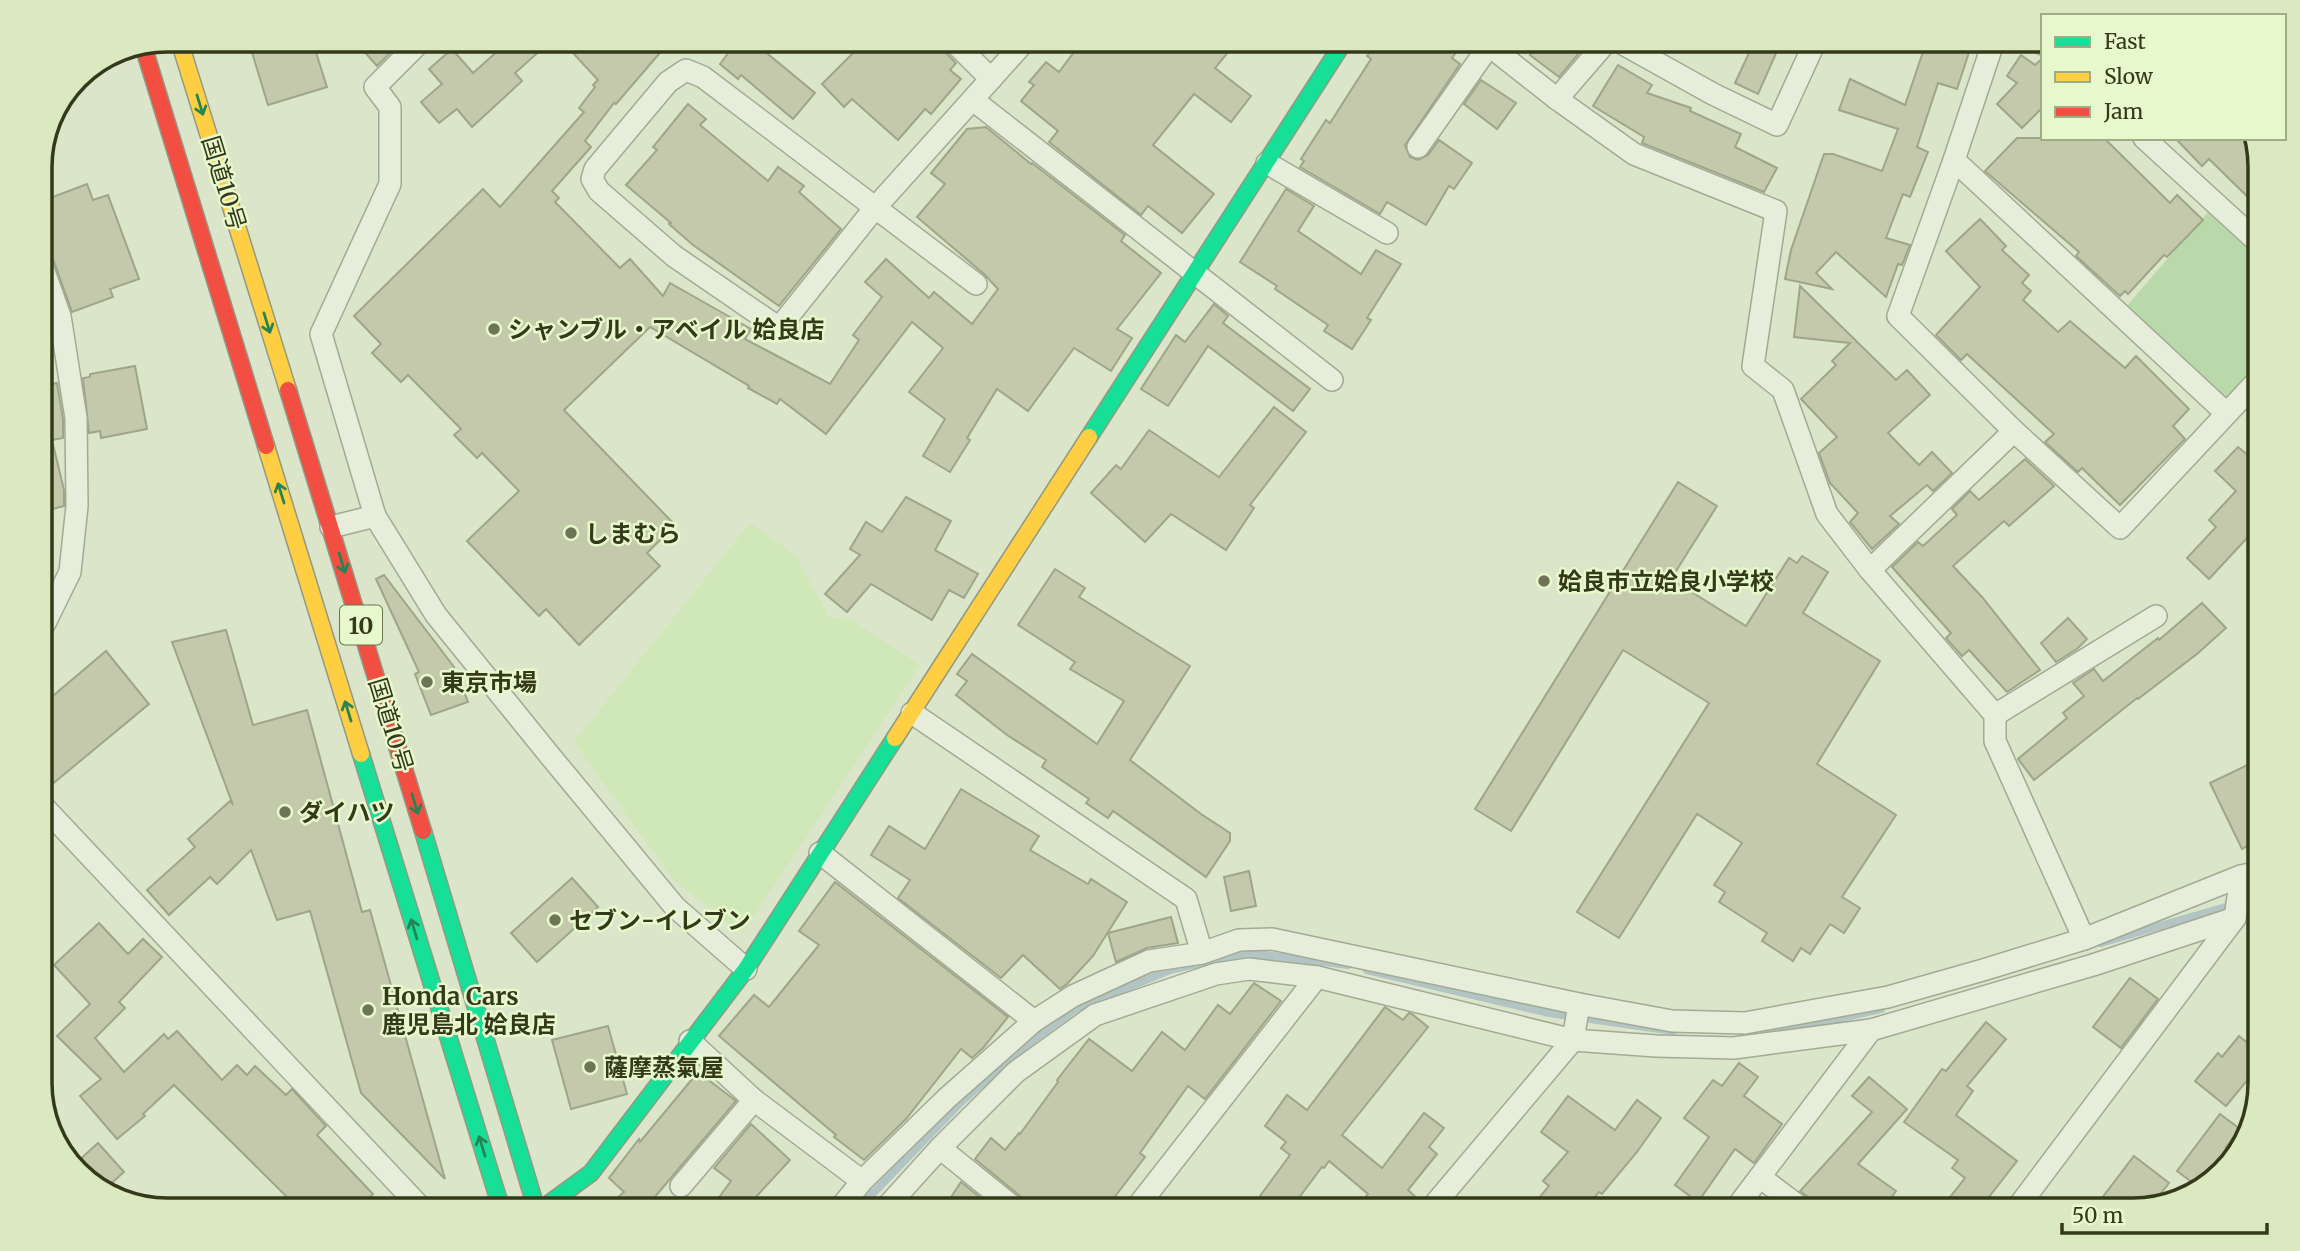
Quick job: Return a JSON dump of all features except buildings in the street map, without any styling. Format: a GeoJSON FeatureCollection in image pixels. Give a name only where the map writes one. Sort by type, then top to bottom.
{"type":"FeatureCollection","features":[{"type":"Feature","properties":{"kind":"main road","name":"国道10号"},"geometry":{"type":"LineString","coordinates":[[183,52],[331,527],[534,1198]]}},
{"type":"Feature","properties":{"kind":"main road"},"geometry":{"type":"LineString","coordinates":[[556,1198],[591,1173],[746,969],[1337,52]]}},
{"type":"Feature","properties":{"kind":"main road","name":"国道10号"},"geometry":{"type":"LineString","coordinates":[[146,55],[498,1198]]}},
{"type":"Feature","properties":{"kind":"street"},"geometry":{"type":"LineString","coordinates":[[410,52],[374,87],[390,107],[390,184],[321,334],[374,516],[436,615],[551,757],[676,907],[746,969]]}},
{"type":"Feature","properties":{"kind":"street"},"geometry":{"type":"LineString","coordinates":[[964,52],[991,79]]}},
{"type":"Feature","properties":{"kind":"street"},"geometry":{"type":"LineString","coordinates":[[976,284],[874,209],[703,77],[685,71],[668,82],[595,169],[592,179],[599,191],[674,256],[779,328],[874,209],[1015,52]]}},
{"type":"Feature","properties":{"kind":"street"},"geometry":{"type":"LineString","coordinates":[[1418,147],[1480,52]]}},
{"type":"Feature","properties":{"kind":"street"},"geometry":{"type":"LineString","coordinates":[[1497,52],[1634,155],[1776,211],[1754,366],[1783,390],[1827,514],[1870,570],[1995,715],[1995,741],[2084,939]]}},
{"type":"Feature","properties":{"kind":"street"},"geometry":{"type":"LineString","coordinates":[[1557,99],[1598,52]]}},
{"type":"Feature","properties":{"kind":"street"},"geometry":{"type":"LineString","coordinates":[[1638,52],[1713,94],[1777,125],[1810,52]]}},
{"type":"Feature","properties":{"kind":"street"},"geometry":{"type":"LineString","coordinates":[[1990,52],[1898,316],[2014,431],[2120,528],[2247,391]]}},
{"type":"Feature","properties":{"kind":"street"},"geometry":{"type":"LineString","coordinates":[[973,100],[1332,380]]}},
{"type":"Feature","properties":{"kind":"street"},"geometry":{"type":"LineString","coordinates":[[2146,140],[2247,232]]}},
{"type":"Feature","properties":{"kind":"street"},"geometry":{"type":"LineString","coordinates":[[1954,160],[2226,413]]}},
{"type":"Feature","properties":{"kind":"street"},"geometry":{"type":"LineString","coordinates":[[1267,163],[1387,233]]}},
{"type":"Feature","properties":{"kind":"street"},"geometry":{"type":"LineString","coordinates":[[53,297],[60,316],[74,405],[78,506],[70,572],[53,607]]}},
{"type":"Feature","properties":{"kind":"street"},"geometry":{"type":"LineString","coordinates":[[1870,570],[2014,431]]}},
{"type":"Feature","properties":{"kind":"street"},"geometry":{"type":"LineString","coordinates":[[331,527],[374,516]]}},
{"type":"Feature","properties":{"kind":"street"},"geometry":{"type":"LineString","coordinates":[[1995,715],[2156,616]]}},
{"type":"Feature","properties":{"kind":"street"},"geometry":{"type":"LineString","coordinates":[[912,713],[1186,899],[1202,953]]}},
{"type":"Feature","properties":{"kind":"street"},"geometry":{"type":"LineString","coordinates":[[53,817],[412,1198]]}},
{"type":"Feature","properties":{"kind":"street"},"geometry":{"type":"LineString","coordinates":[[820,853],[1034,1021]]}},
{"type":"Feature","properties":{"kind":"street"},"geometry":{"type":"LineString","coordinates":[[848,1198],[862,1181],[947,1098],[1034,1021],[1073,996],[1149,961],[1202,953],[1239,940],[1272,939],[1672,1021],[1745,1023],[1888,997],[2084,939],[2248,875]]}},
{"type":"Feature","properties":{"kind":"street"},"geometry":{"type":"LineString","coordinates":[[2025,1198],[2235,918],[2248,881]]}},
{"type":"Feature","properties":{"kind":"street"},"geometry":{"type":"LineString","coordinates":[[895,1198],[1016,1072],[1095,1015],[1227,972],[1249,969],[1317,977],[1573,1040],[1734,1048],[1871,1030],[2093,965],[2235,918]]}},
{"type":"Feature","properties":{"kind":"street"},"geometry":{"type":"LineString","coordinates":[[1144,1198],[1317,977]]}},
{"type":"Feature","properties":{"kind":"street"},"geometry":{"type":"LineString","coordinates":[[1442,1198],[1573,1040],[1579,1004]]}},
{"type":"Feature","properties":{"kind":"street"},"geometry":{"type":"LineString","coordinates":[[1744,1198],[1871,1030]]}},
{"type":"Feature","properties":{"kind":"street"},"geometry":{"type":"LineString","coordinates":[[690,1041],[754,1100],[862,1181]]}},
{"type":"Feature","properties":{"kind":"street"},"geometry":{"type":"LineString","coordinates":[[681,1186],[754,1100]]}},
{"type":"Feature","properties":{"kind":"street"},"geometry":{"type":"LineString","coordinates":[[940,1148],[1002,1198]]}},
{"type":"Feature","properties":{"kind":"street"},"geometry":{"type":"LineString","coordinates":[[1760,1177],[1788,1198]]}},
{"type":"Feature","properties":{"kind":"green space"},"geometry":{"type":"Polygon","coordinates":[[[2215,204],[2247,233],[2247,391],[2226,413],[2119,315],[2215,204]]]}},
{"type":"Feature","properties":{"kind":"green space"},"geometry":{"type":"Polygon","coordinates":[[[750,523],[796,556],[829,618],[851,620],[920,665],[742,934],[673,879],[574,742],[750,523]]]}},
{"type":"Feature","properties":{"kind":"waterway"},"geometry":{"type":"LineString","coordinates":[[2101,943],[2248,901]]}},
{"type":"Feature","properties":{"kind":"waterway"},"geometry":{"type":"LineString","coordinates":[[869,1198],[961,1102],[1026,1045],[1075,1009],[1170,970],[1218,959],[1257,954],[1348,965]]}},
{"type":"Feature","properties":{"kind":"waterway"},"geometry":{"type":"LineString","coordinates":[[1367,970],[1549,1013],[1673,1031]]}},
{"type":"Feature","properties":{"kind":"waterway"},"geometry":{"type":"LineString","coordinates":[[1766,1029],[1820,1023],[1881,1009]]}},
{"type":"Feature","properties":{"kind":"traffic: fast"},"geometry":{"type":"LineString","coordinates":[[1089,437],[1337,52]]}},
{"type":"Feature","properties":{"kind":"traffic: fast"},"geometry":{"type":"LineString","coordinates":[[557,1198],[591,1173],[746,969],[895,738]]}},
{"type":"Feature","properties":{"kind":"traffic: fast"},"geometry":{"type":"LineString","coordinates":[[361,754],[498,1198]]}},
{"type":"Feature","properties":{"kind":"traffic: fast"},"geometry":{"type":"LineString","coordinates":[[423,831],[533,1198]]}},
{"type":"Feature","properties":{"kind":"traffic: slow"},"geometry":{"type":"LineString","coordinates":[[183,52],[288,390]]}},
{"type":"Feature","properties":{"kind":"traffic: slow"},"geometry":{"type":"LineString","coordinates":[[895,738],[1089,437]]}},
{"type":"Feature","properties":{"kind":"traffic: slow"},"geometry":{"type":"LineString","coordinates":[[266,446],[361,754]]}},
{"type":"Feature","properties":{"kind":"traffic: jam"},"geometry":{"type":"LineString","coordinates":[[146,55],[266,446]]}},
{"type":"Feature","properties":{"kind":"traffic: jam"},"geometry":{"type":"LineString","coordinates":[[288,390],[423,831]]}},
{"type":"Feature","properties":{"kind":"place","name":"シャンブル・アベイル 姶良店"},"geometry":{"type":"Point","coordinates":[494,329]}},
{"type":"Feature","properties":{"kind":"place","name":"しまむら"},"geometry":{"type":"Point","coordinates":[571,533]}},
{"type":"Feature","properties":{"kind":"place","name":"姶良市立姶良小学校"},"geometry":{"type":"Point","coordinates":[1544,581]}},
{"type":"Feature","properties":{"kind":"place","name":"東京市場"},"geometry":{"type":"Point","coordinates":[427,682]}},
{"type":"Feature","properties":{"kind":"place","name":"ダイハツ"},"geometry":{"type":"Point","coordinates":[285,812]}},
{"type":"Feature","properties":{"kind":"place","name":"セブン-イレブン"},"geometry":{"type":"Point","coordinates":[555,920]}},
{"type":"Feature","properties":{"kind":"place","name":"Honda Cars 鹿児島北 姶良店"},"geometry":{"type":"Point","coordinates":[368,1010]}},
{"type":"Feature","properties":{"kind":"place","name":"薩摩蒸氣屋"},"geometry":{"type":"Point","coordinates":[590,1067]}}]}
